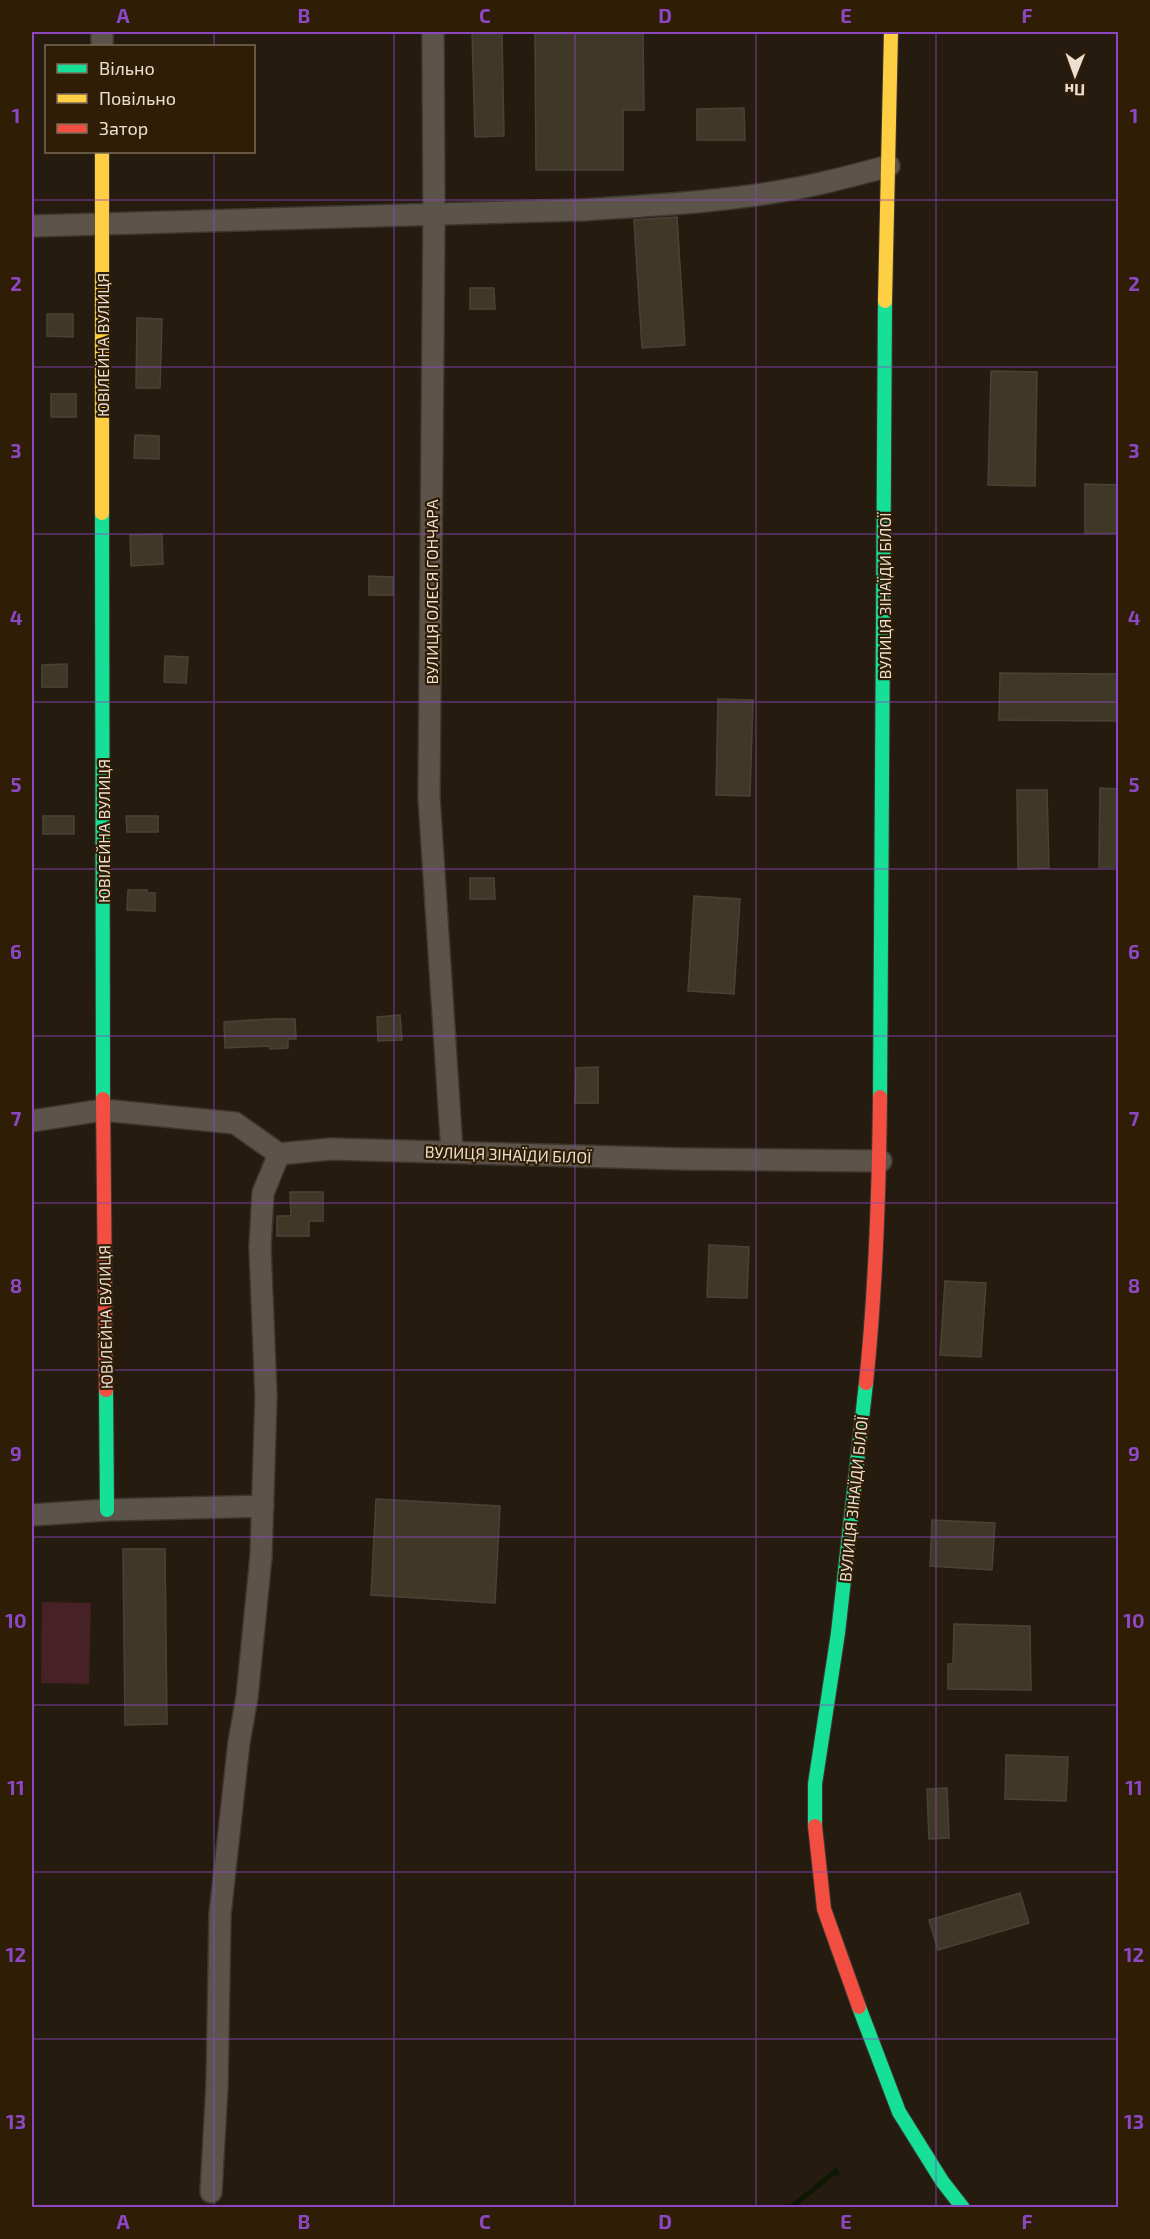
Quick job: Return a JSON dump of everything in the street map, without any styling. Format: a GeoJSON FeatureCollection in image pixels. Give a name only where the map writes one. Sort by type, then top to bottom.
{"type":"FeatureCollection","features":[{"type":"Feature","properties":{"kind":"street","name":"ВУЛИЦЯ ОЛЕСЯ ГОНЧАРА"},"geometry":{"type":"LineString","coordinates":[[433,32],[434,215],[429,797],[453,1152]]}},
{"type":"Feature","properties":{"kind":"street","name":"ВУЛИЦЯ ЗІНАЇДИ БІЛОЇ"},"geometry":{"type":"LineString","coordinates":[[891,32],[885,295],[881,1161],[874,1310],[838,1633],[815,1784],[816,1835],[824,1909],[842,1963],[899,2112],[942,2181],[963,2208]]}},
{"type":"Feature","properties":{"kind":"street","name":"ЮВІЛЕЙНА ВУЛИЦЯ"},"geometry":{"type":"LineString","coordinates":[[102,153],[103,1110],[106,1510]]}},
{"type":"Feature","properties":{"kind":"street"},"geometry":{"type":"LineString","coordinates":[[32,226],[102,226],[434,215],[674,204],[821,184],[889,166]]}},
{"type":"Feature","properties":{"kind":"street"},"geometry":{"type":"LineString","coordinates":[[32,1121],[103,1110],[236,1123],[279,1154],[263,1193],[260,1247],[266,1397],[261,1556],[248,1697],[239,1742],[220,1914],[217,2085],[211,2192]]}},
{"type":"Feature","properties":{"kind":"street","name":"ВУЛИЦЯ ЗІНАЇДИ БІЛОЇ"},"geometry":{"type":"LineString","coordinates":[[279,1154],[331,1149],[683,1159],[881,1161]]}},
{"type":"Feature","properties":{"kind":"street"},"geometry":{"type":"LineString","coordinates":[[32,1515],[106,1510],[262,1506]]}},
{"type":"Feature","properties":{"kind":"shaded area"},"geometry":{"type":"Polygon","coordinates":[[[42,1602],[91,1603],[89,1684],[41,1683],[42,1602]]]}},
{"type":"Feature","properties":{"kind":"building"},"geometry":{"type":"Polygon","coordinates":[[[472,32],[502,32],[504,136],[475,137],[472,32]]]}},
{"type":"Feature","properties":{"kind":"building"},"geometry":{"type":"Polygon","coordinates":[[[535,32],[643,32],[644,110],[623,110],[623,170],[536,170],[535,32]]]}},
{"type":"Feature","properties":{"kind":"building"},"geometry":{"type":"Polygon","coordinates":[[[744,108],[745,140],[697,140],[697,109],[744,108]]]}},
{"type":"Feature","properties":{"kind":"building"},"geometry":{"type":"Polygon","coordinates":[[[677,217],[685,345],[642,348],[634,220],[677,217]]]}},
{"type":"Feature","properties":{"kind":"building"},"geometry":{"type":"Polygon","coordinates":[[[470,288],[494,288],[495,309],[470,309],[470,288]]]}},
{"type":"Feature","properties":{"kind":"building"},"geometry":{"type":"Polygon","coordinates":[[[47,314],[73,314],[73,337],[47,336],[47,314]]]}},
{"type":"Feature","properties":{"kind":"building"},"geometry":{"type":"Polygon","coordinates":[[[137,318],[162,319],[160,388],[136,388],[137,318]]]}},
{"type":"Feature","properties":{"kind":"building"},"geometry":{"type":"Polygon","coordinates":[[[991,371],[1037,372],[1035,486],[988,485],[991,371]]]}},
{"type":"Feature","properties":{"kind":"building"},"geometry":{"type":"Polygon","coordinates":[[[51,394],[76,394],[76,417],[51,417],[51,394]]]}},
{"type":"Feature","properties":{"kind":"building"},"geometry":{"type":"Polygon","coordinates":[[[135,435],[159,436],[159,459],[134,458],[135,435]]]}},
{"type":"Feature","properties":{"kind":"building"},"geometry":{"type":"Polygon","coordinates":[[[1085,484],[1119,485],[1119,533],[1085,533],[1085,484]]]}},
{"type":"Feature","properties":{"kind":"building"},"geometry":{"type":"Polygon","coordinates":[[[162,534],[163,564],[131,566],[130,535],[162,534]]]}},
{"type":"Feature","properties":{"kind":"building"},"geometry":{"type":"Polygon","coordinates":[[[369,576],[393,577],[393,595],[369,595],[369,576]]]}},
{"type":"Feature","properties":{"kind":"building"},"geometry":{"type":"Polygon","coordinates":[[[165,656],[188,657],[186,683],[164,682],[165,656]]]}},
{"type":"Feature","properties":{"kind":"building"},"geometry":{"type":"Polygon","coordinates":[[[67,664],[67,687],[42,687],[42,665],[67,664]]]}},
{"type":"Feature","properties":{"kind":"building"},"geometry":{"type":"Polygon","coordinates":[[[1000,673],[1119,674],[1119,721],[999,720],[1000,673]]]}},
{"type":"Feature","properties":{"kind":"building"},"geometry":{"type":"Polygon","coordinates":[[[718,699],[753,700],[750,796],[716,795],[718,699]]]}},
{"type":"Feature","properties":{"kind":"building"},"geometry":{"type":"Polygon","coordinates":[[[1100,788],[1119,789],[1119,867],[1099,867],[1100,788]]]}},
{"type":"Feature","properties":{"kind":"building"},"geometry":{"type":"Polygon","coordinates":[[[1017,790],[1047,790],[1049,868],[1018,869],[1017,790]]]}},
{"type":"Feature","properties":{"kind":"building"},"geometry":{"type":"Polygon","coordinates":[[[43,816],[74,816],[74,834],[43,834],[43,816]]]}},
{"type":"Feature","properties":{"kind":"building"},"geometry":{"type":"Polygon","coordinates":[[[126,816],[158,816],[158,832],[127,832],[126,816]]]}},
{"type":"Feature","properties":{"kind":"building"},"geometry":{"type":"Polygon","coordinates":[[[470,878],[494,878],[495,899],[470,899],[470,878]]]}},
{"type":"Feature","properties":{"kind":"building"},"geometry":{"type":"Polygon","coordinates":[[[128,890],[147,890],[147,893],[155,893],[155,911],[127,910],[128,890]]]}},
{"type":"Feature","properties":{"kind":"building"},"geometry":{"type":"Polygon","coordinates":[[[694,896],[740,899],[734,994],[688,991],[694,896]]]}},
{"type":"Feature","properties":{"kind":"building"},"geometry":{"type":"Polygon","coordinates":[[[400,1015],[402,1040],[378,1041],[377,1017],[400,1015]]]}},
{"type":"Feature","properties":{"kind":"building"},"geometry":{"type":"Polygon","coordinates":[[[295,1019],[296,1039],[288,1039],[288,1048],[270,1049],[270,1046],[225,1048],[224,1022],[295,1019]]]}},
{"type":"Feature","properties":{"kind":"building"},"geometry":{"type":"Polygon","coordinates":[[[598,1067],[598,1103],[575,1103],[576,1068],[598,1067]]]}},
{"type":"Feature","properties":{"kind":"building"},"geometry":{"type":"Polygon","coordinates":[[[290,1192],[323,1192],[323,1221],[309,1221],[309,1236],[277,1236],[277,1216],[291,1216],[290,1192]]]}},
{"type":"Feature","properties":{"kind":"building"},"geometry":{"type":"Polygon","coordinates":[[[709,1245],[749,1247],[747,1298],[707,1297],[709,1245]]]}},
{"type":"Feature","properties":{"kind":"building"},"geometry":{"type":"Polygon","coordinates":[[[945,1281],[986,1283],[981,1357],[940,1355],[945,1281]]]}},
{"type":"Feature","properties":{"kind":"building"},"geometry":{"type":"Polygon","coordinates":[[[376,1499],[500,1506],[495,1603],[371,1595],[376,1499]]]}},
{"type":"Feature","properties":{"kind":"building"},"geometry":{"type":"Polygon","coordinates":[[[932,1520],[995,1523],[992,1570],[930,1566],[932,1520]]]}},
{"type":"Feature","properties":{"kind":"building"},"geometry":{"type":"Polygon","coordinates":[[[123,1549],[165,1549],[167,1724],[125,1725],[123,1549]]]}},
{"type":"Feature","properties":{"kind":"building"},"geometry":{"type":"Polygon","coordinates":[[[954,1624],[1030,1626],[1031,1690],[948,1689],[948,1664],[953,1664],[954,1624]]]}},
{"type":"Feature","properties":{"kind":"building"},"geometry":{"type":"Polygon","coordinates":[[[1006,1755],[1068,1757],[1066,1801],[1005,1799],[1006,1755]]]}},
{"type":"Feature","properties":{"kind":"building"},"geometry":{"type":"Polygon","coordinates":[[[947,1788],[949,1838],[929,1839],[927,1789],[947,1788]]]}},
{"type":"Feature","properties":{"kind":"building"},"geometry":{"type":"Polygon","coordinates":[[[1020,1893],[1029,1923],[938,1950],[929,1920],[1020,1893]]]}},
{"type":"Feature","properties":{"kind":"waterway"},"geometry":{"type":"LineString","coordinates":[[790,2208],[836,2171],[837,2174]]}},
{"type":"Feature","properties":{"kind":"traffic: fast"},"geometry":{"type":"LineString","coordinates":[[880,1097],[885,301]]}},
{"type":"Feature","properties":{"kind":"traffic: fast"},"geometry":{"type":"LineString","coordinates":[[102,513],[103,1099]]}},
{"type":"Feature","properties":{"kind":"traffic: fast"},"geometry":{"type":"LineString","coordinates":[[815,1826],[815,1784],[838,1633],[866,1383]]}},
{"type":"Feature","properties":{"kind":"traffic: fast"},"geometry":{"type":"LineString","coordinates":[[106,1390],[107,1510]]}},
{"type":"Feature","properties":{"kind":"traffic: fast"},"geometry":{"type":"LineString","coordinates":[[859,2007],[899,2112],[942,2181],[963,2208]]}},
{"type":"Feature","properties":{"kind":"traffic: slow"},"geometry":{"type":"LineString","coordinates":[[885,301],[891,32]]}},
{"type":"Feature","properties":{"kind":"traffic: slow"},"geometry":{"type":"LineString","coordinates":[[102,153],[102,513]]}},
{"type":"Feature","properties":{"kind":"traffic: jam"},"geometry":{"type":"LineString","coordinates":[[866,1383],[876,1240],[880,1097]]}},
{"type":"Feature","properties":{"kind":"traffic: jam"},"geometry":{"type":"LineString","coordinates":[[103,1099],[106,1390]]}},
{"type":"Feature","properties":{"kind":"traffic: jam"},"geometry":{"type":"LineString","coordinates":[[815,1826],[824,1909],[859,2007]]}}]}
